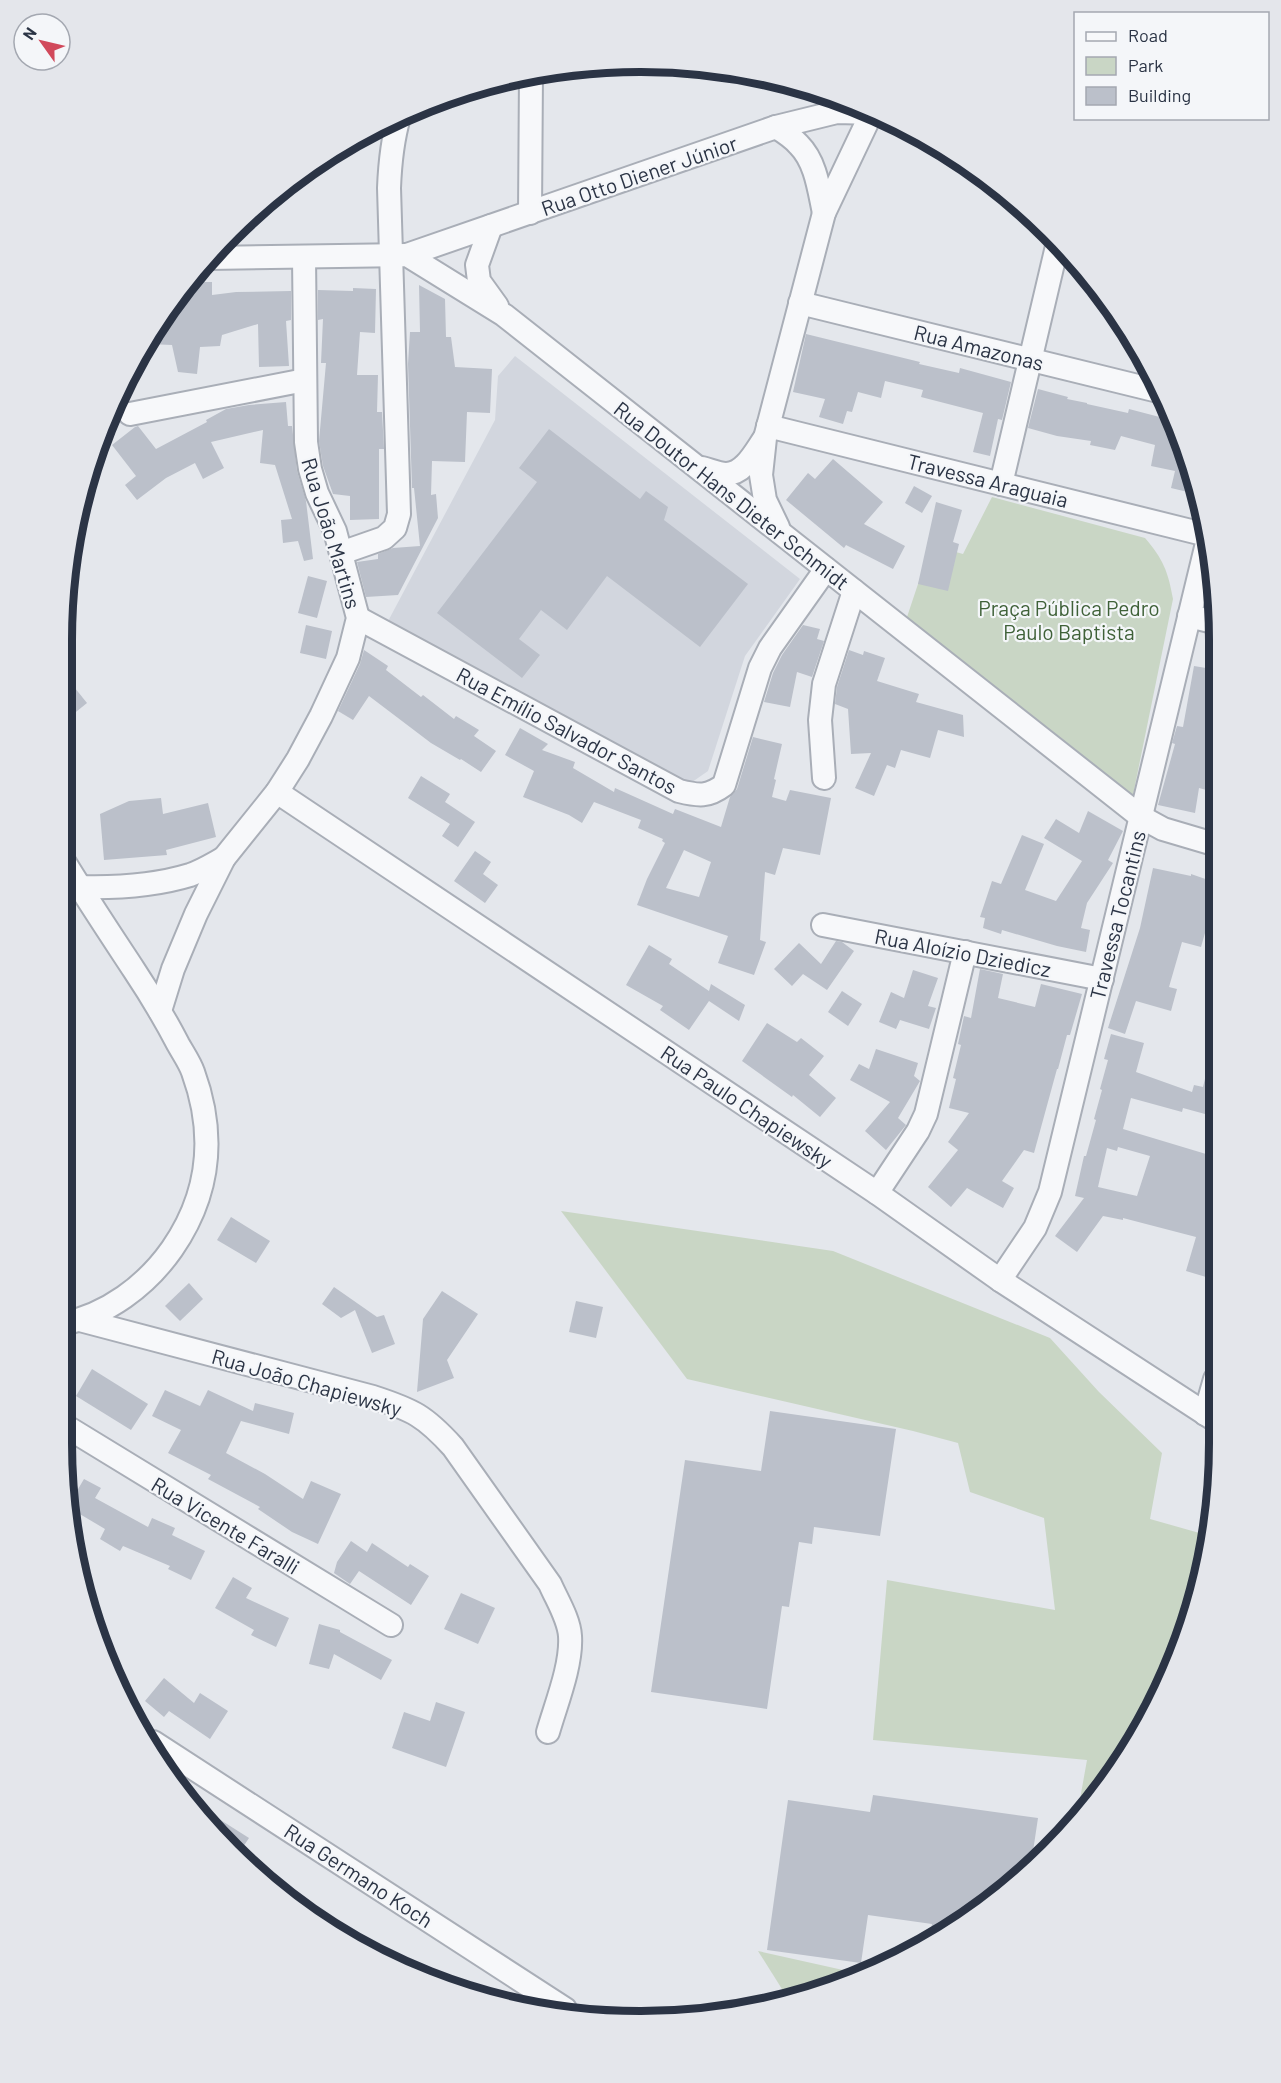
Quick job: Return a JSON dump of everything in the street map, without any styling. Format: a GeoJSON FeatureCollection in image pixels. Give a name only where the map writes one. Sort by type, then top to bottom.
{"type":"FeatureCollection","features":[{"type":"Feature","properties":{"kind":"street"},"geometry":{"type":"LineString","coordinates":[[530,213],[531,83]]}},
{"type":"Feature","properties":{"kind":"street","name":"Rua Otto Diener Júnior"},"geometry":{"type":"LineString","coordinates":[[399,255],[530,213],[776,127],[811,117],[837,112],[851,112]]}},
{"type":"Feature","properties":{"kind":"street"},"geometry":{"type":"LineString","coordinates":[[781,533],[765,500],[761,475],[766,432],[824,213],[869,120]]}},
{"type":"Feature","properties":{"kind":"street"},"geometry":{"type":"LineString","coordinates":[[776,127],[799,144],[810,158],[824,213]]}},
{"type":"Feature","properties":{"kind":"street"},"geometry":{"type":"LineString","coordinates":[[342,553],[384,538],[395,528],[399,514],[399,255],[390,158],[395,128]]}},
{"type":"Feature","properties":{"kind":"street"},"geometry":{"type":"LineString","coordinates":[[491,226],[477,265],[479,281],[504,315]]}},
{"type":"Feature","properties":{"kind":"street"},"geometry":{"type":"LineString","coordinates":[[1000,484],[1055,253]]}},
{"type":"Feature","properties":{"kind":"street"},"geometry":{"type":"LineString","coordinates":[[221,258],[399,255]]}},
{"type":"Feature","properties":{"kind":"street","name":"Rua Doutor Hans Dieter Schmidt"},"geometry":{"type":"LineString","coordinates":[[399,255],[504,315],[1141,817],[1163,830],[1209,843]]}},
{"type":"Feature","properties":{"kind":"street","name":"Rua João Martins"},"geometry":{"type":"LineString","coordinates":[[160,1011],[172,969],[224,858],[278,792],[321,716],[348,658],[358,618],[342,553],[310,470],[306,442],[304,257]]}},
{"type":"Feature","properties":{"kind":"street","name":"Rua Amazonas"},"geometry":{"type":"LineString","coordinates":[[800,303],[1149,388]]}},
{"type":"Feature","properties":{"kind":"street"},"geometry":{"type":"LineString","coordinates":[[130,414],[305,380]]}},
{"type":"Feature","properties":{"kind":"street"},"geometry":{"type":"LineString","coordinates":[[697,467],[727,474],[739,470],[749,462],[766,432]]}},
{"type":"Feature","properties":{"kind":"street","name":"Travessa Araguaia"},"geometry":{"type":"LineString","coordinates":[[766,432],[1000,484],[1199,535]]}},
{"type":"Feature","properties":{"kind":"street","name":"Travessa Tocantins"},"geometry":{"type":"LineString","coordinates":[[1000,1280],[1035,1228],[1050,1192],[1202,557]]}},
{"type":"Feature","properties":{"kind":"street","name":"Rua Emílio Salvador Santos"},"geometry":{"type":"LineString","coordinates":[[358,618],[679,791],[695,795],[713,794],[724,784],[760,668],[770,648],[826,569]]}},
{"type":"Feature","properties":{"kind":"street"},"geometry":{"type":"LineString","coordinates":[[824,778],[820,720],[824,684],[854,591]]}},
{"type":"Feature","properties":{"kind":"street"},"geometry":{"type":"LineString","coordinates":[[1189,616],[1208,621]]}},
{"type":"Feature","properties":{"kind":"street","name":"Rua Paulo Chapiewsky"},"geometry":{"type":"LineString","coordinates":[[278,792],[876,1193],[1000,1280],[1209,1416]]}},
{"type":"Feature","properties":{"kind":"street"},"geometry":{"type":"LineString","coordinates":[[80,887],[121,888],[152,883],[192,874],[224,858]]}},
{"type":"Feature","properties":{"kind":"street"},"geometry":{"type":"LineString","coordinates":[[72,874],[160,1011],[193,1071],[205,1116],[207,1158],[200,1194],[185,1230],[160,1266],[130,1295],[72,1322]]}},
{"type":"Feature","properties":{"kind":"street","name":"Rua Aloízio Dziedicz"},"geometry":{"type":"LineString","coordinates":[[823,925],[1102,979]]}},
{"type":"Feature","properties":{"kind":"street"},"geometry":{"type":"LineString","coordinates":[[876,1193],[918,1131],[926,1114],[965,952]]}},
{"type":"Feature","properties":{"kind":"street","name":"Rua João Chapiewsky"},"geometry":{"type":"LineString","coordinates":[[72,1322],[373,1397],[419,1415],[437,1430],[453,1447],[550,1584],[561,1607],[570,1635],[568,1657],[548,1732]]}},
{"type":"Feature","properties":{"kind":"street","name":"Rua Vicente Faralli"},"geometry":{"type":"LineString","coordinates":[[72,1430],[391,1626]]}},
{"type":"Feature","properties":{"kind":"street","name":"Rua Germano Koch"},"geometry":{"type":"LineString","coordinates":[[161,1747],[558,2005]]}},
{"type":"Feature","properties":{"kind":"shaded area"},"geometry":{"type":"Polygon","coordinates":[[[515,356],[800,579],[745,656],[708,771],[685,787],[386,625],[495,420],[498,376],[515,356]]]}},
{"type":"Feature","properties":{"kind":"green space","name":"Praça Pública Pedro Paulo Baptista"},"geometry":{"type":"Polygon","coordinates":[[[992,497],[1145,538],[1164,566],[1173,599],[1133,795],[907,617],[931,545],[963,554],[992,497]]]}},
{"type":"Feature","properties":{"kind":"green space"},"geometry":{"type":"Polygon","coordinates":[[[561,1211],[833,1251],[1050,1338],[1099,1392],[1162,1453],[1150,1519],[1201,1534],[1190,1590],[1166,1660],[1133,1727],[1092,1789],[1079,1804],[1087,1760],[873,1740],[887,1580],[1055,1610],[1044,1518],[970,1492],[958,1443],[687,1379],[561,1211]]]}},
{"type":"Feature","properties":{"kind":"green space"},"geometry":{"type":"Polygon","coordinates":[[[758,1951],[849,1971],[823,1981],[784,1993],[758,1951]]]}},
{"type":"Feature","properties":{"kind":"building"},"geometry":{"type":"Polygon","coordinates":[[[199,282],[212,282],[212,295],[291,291],[291,320],[286,321],[289,366],[259,367],[258,324],[222,335],[220,346],[200,347],[197,374],[178,372],[172,345],[156,344],[199,282]]]}},
{"type":"Feature","properties":{"kind":"building"},"geometry":{"type":"Polygon","coordinates":[[[419,285],[445,299],[446,337],[451,337],[455,367],[492,369],[490,413],[467,412],[465,462],[432,461],[431,495],[436,494],[438,518],[398,595],[366,597],[357,562],[378,559],[378,554],[393,548],[420,546],[414,488],[412,488],[408,364],[410,332],[420,332],[419,285]]]}},
{"type":"Feature","properties":{"kind":"building"},"geometry":{"type":"Polygon","coordinates":[[[353,288],[376,289],[375,333],[360,332],[357,375],[378,375],[377,412],[382,412],[384,449],[379,449],[379,519],[350,520],[350,496],[333,494],[323,466],[319,441],[326,363],[321,363],[323,319],[318,320],[318,290],[353,291],[353,288]]]}},
{"type":"Feature","properties":{"kind":"building"},"geometry":{"type":"Polygon","coordinates":[[[806,334],[920,362],[919,364],[959,373],[960,368],[1011,382],[1002,420],[998,419],[990,456],[973,452],[983,413],[921,397],[923,390],[885,381],[881,398],[858,392],[852,412],[847,411],[843,424],[819,417],[825,399],[793,392],[806,334]]]}},
{"type":"Feature","properties":{"kind":"building"},"geometry":{"type":"Polygon","coordinates":[[[1038,389],[1087,404],[1128,413],[1129,409],[1164,418],[1190,493],[1171,488],[1175,471],[1151,466],[1155,445],[1121,436],[1115,450],[1090,445],[1091,441],[1057,436],[1028,428],[1038,389]]]}},
{"type":"Feature","properties":{"kind":"building"},"geometry":{"type":"Polygon","coordinates":[[[286,402],[288,426],[292,426],[297,471],[306,501],[313,559],[304,561],[298,541],[283,543],[281,520],[292,519],[275,465],[260,463],[263,430],[211,442],[224,468],[203,479],[195,463],[166,478],[137,500],[125,485],[136,476],[112,445],[135,427],[138,426],[156,449],[207,422],[206,420],[226,409],[286,402]]]}},
{"type":"Feature","properties":{"kind":"building"},"geometry":{"type":"Polygon","coordinates":[[[549,429],[640,499],[646,491],[668,507],[664,520],[748,584],[700,647],[607,576],[567,630],[541,610],[519,639],[540,655],[522,678],[437,613],[537,482],[519,468],[549,429]]]}},
{"type":"Feature","properties":{"kind":"building"},"geometry":{"type":"Polygon","coordinates":[[[833,459],[883,502],[864,524],[905,546],[893,569],[846,545],[844,548],[786,500],[808,473],[815,479],[833,459]]]}},
{"type":"Feature","properties":{"kind":"building"},"geometry":{"type":"Polygon","coordinates":[[[914,486],[932,496],[922,513],[905,503],[914,486]]]}},
{"type":"Feature","properties":{"kind":"building"},"geometry":{"type":"Polygon","coordinates":[[[936,502],[962,510],[953,542],[959,544],[948,591],[918,584],[936,502]]]}},
{"type":"Feature","properties":{"kind":"building"},"geometry":{"type":"Polygon","coordinates":[[[308,576],[327,581],[317,618],[298,613],[308,576]]]}},
{"type":"Feature","properties":{"kind":"building"},"geometry":{"type":"Polygon","coordinates":[[[306,625],[332,631],[326,659],[300,653],[306,625]]]}},
{"type":"Feature","properties":{"kind":"building"},"geometry":{"type":"Polygon","coordinates":[[[803,625],[820,629],[817,639],[824,641],[812,677],[797,672],[790,707],[764,702],[773,673],[782,655],[803,625]]]}},
{"type":"Feature","properties":{"kind":"building"},"geometry":{"type":"Polygon","coordinates":[[[364,650],[388,666],[386,670],[421,697],[423,695],[454,719],[456,716],[479,730],[474,736],[496,751],[481,772],[431,743],[369,696],[353,720],[338,711],[360,664],[364,650]]]}},
{"type":"Feature","properties":{"kind":"building"},"geometry":{"type":"Polygon","coordinates":[[[849,650],[863,655],[864,651],[885,658],[877,681],[919,694],[916,702],[963,715],[964,737],[938,730],[930,758],[901,750],[895,768],[887,765],[874,796],[855,788],[871,753],[851,754],[848,709],[835,704],[837,687],[849,650]]]}},
{"type":"Feature","properties":{"kind":"building"},"geometry":{"type":"Polygon","coordinates":[[[1194,666],[1209,668],[1209,791],[1199,788],[1195,813],[1158,805],[1175,744],[1172,743],[1177,726],[1183,727],[1194,666]]]}},
{"type":"Feature","properties":{"kind":"building"},"geometry":{"type":"Polygon","coordinates":[[[72,684],[87,703],[72,715],[72,684]]]}},
{"type":"Feature","properties":{"kind":"building"},"geometry":{"type":"Polygon","coordinates":[[[520,728],[548,744],[542,750],[575,762],[573,768],[614,792],[615,788],[673,814],[675,809],[721,827],[730,797],[737,789],[753,737],[782,744],[772,797],[786,801],[790,790],[831,798],[820,855],[783,848],[775,875],[765,872],[760,940],[766,942],[754,975],[718,963],[728,936],[637,905],[665,843],[663,839],[638,828],[641,820],[594,802],[582,823],[569,815],[523,797],[534,771],[505,755],[520,728]],[[684,850],[666,888],[699,897],[711,862],[684,850]]]}},
{"type":"Feature","properties":{"kind":"building"},"geometry":{"type":"Polygon","coordinates":[[[421,776],[450,794],[445,802],[475,822],[458,847],[442,836],[450,824],[408,798],[421,776]]]}},
{"type":"Feature","properties":{"kind":"building"},"geometry":{"type":"Polygon","coordinates":[[[161,798],[163,814],[208,803],[216,837],[166,850],[167,855],[104,860],[100,814],[129,801],[161,798]]]}},
{"type":"Feature","properties":{"kind":"building"},"geometry":{"type":"Polygon","coordinates":[[[1088,811],[1123,831],[1108,860],[1113,863],[1087,903],[1081,928],[1090,930],[1086,952],[1002,930],[1001,934],[983,928],[985,918],[980,917],[992,881],[1001,884],[1022,835],[1044,844],[1025,890],[1056,901],[1082,861],[1044,838],[1056,819],[1079,833],[1088,811]]]}},
{"type":"Feature","properties":{"kind":"building"},"geometry":{"type":"Polygon","coordinates":[[[475,851],[491,862],[483,874],[498,885],[485,903],[454,881],[475,851]]]}},
{"type":"Feature","properties":{"kind":"building"},"geometry":{"type":"Polygon","coordinates":[[[1153,868],[1191,876],[1191,874],[1209,880],[1207,919],[1209,919],[1201,947],[1182,942],[1169,987],[1177,989],[1171,1011],[1136,1001],[1125,1034],[1108,1028],[1140,928],[1153,868]]]}},
{"type":"Feature","properties":{"kind":"building"},"geometry":{"type":"Polygon","coordinates":[[[836,941],[842,942],[854,951],[827,990],[803,974],[792,986],[774,969],[799,943],[821,964],[836,941]]]}},
{"type":"Feature","properties":{"kind":"building"},"geometry":{"type":"Polygon","coordinates":[[[649,945],[672,959],[669,964],[709,991],[711,984],[745,1005],[739,1021],[709,1001],[689,1030],[660,1010],[663,1006],[626,985],[649,945]]]}},
{"type":"Feature","properties":{"kind":"building"},"geometry":{"type":"Polygon","coordinates":[[[980,969],[1003,974],[998,998],[1035,1007],[1041,984],[1082,994],[1070,1035],[1067,1035],[1034,1153],[1024,1150],[1002,1181],[1014,1188],[1003,1208],[967,1188],[951,1207],[928,1187],[958,1150],[948,1142],[969,1113],[949,1108],[956,1079],[953,1078],[961,1045],[958,1044],[964,1016],[971,1018],[980,969]]]}},
{"type":"Feature","properties":{"kind":"building"},"geometry":{"type":"Polygon","coordinates":[[[913,970],[938,978],[928,1006],[936,1008],[929,1029],[900,1020],[896,1029],[879,1022],[891,992],[904,998],[913,970]]]}},
{"type":"Feature","properties":{"kind":"building"},"geometry":{"type":"Polygon","coordinates":[[[842,991],[862,1004],[848,1026],[828,1012],[842,991]]]}},
{"type":"Feature","properties":{"kind":"building"},"geometry":{"type":"Polygon","coordinates":[[[767,1023],[797,1042],[801,1038],[824,1056],[809,1075],[836,1098],[820,1117],[793,1095],[792,1097],[742,1061],[767,1023]]]}},
{"type":"Feature","properties":{"kind":"building"},"geometry":{"type":"Polygon","coordinates":[[[1111,1034],[1144,1043],[1136,1072],[1192,1092],[1194,1085],[1203,1087],[1209,1062],[1209,1115],[1183,1108],[1182,1112],[1131,1098],[1123,1129],[1209,1155],[1209,1278],[1186,1271],[1196,1237],[1123,1218],[1123,1220],[1103,1216],[1077,1252],[1055,1236],[1084,1198],[1075,1196],[1084,1156],[1086,1156],[1096,1120],[1094,1119],[1102,1090],[1100,1089],[1108,1060],[1104,1059],[1111,1034]],[[1118,1147],[1117,1151],[1107,1148],[1098,1187],[1137,1196],[1150,1156],[1118,1147]]]}},
{"type":"Feature","properties":{"kind":"building"},"geometry":{"type":"Polygon","coordinates":[[[876,1049],[918,1063],[914,1076],[920,1081],[898,1118],[906,1125],[886,1150],[865,1131],[890,1102],[850,1080],[859,1064],[869,1069],[876,1049]]]}},
{"type":"Feature","properties":{"kind":"building"},"geometry":{"type":"Polygon","coordinates":[[[231,1217],[270,1241],[256,1263],[217,1240],[231,1217]]]}},
{"type":"Feature","properties":{"kind":"building"},"geometry":{"type":"Polygon","coordinates":[[[189,1283],[203,1299],[180,1321],[165,1306],[189,1283]]]}},
{"type":"Feature","properties":{"kind":"building"},"geometry":{"type":"Polygon","coordinates":[[[334,1287],[377,1317],[384,1315],[395,1344],[372,1353],[355,1310],[341,1318],[322,1304],[334,1287]]]}},
{"type":"Feature","properties":{"kind":"building"},"geometry":{"type":"Polygon","coordinates":[[[442,1291],[478,1314],[447,1360],[454,1378],[417,1392],[423,1319],[442,1291]]]}},
{"type":"Feature","properties":{"kind":"building"},"geometry":{"type":"Polygon","coordinates":[[[576,1301],[603,1307],[596,1338],[569,1332],[576,1301]]]}},
{"type":"Feature","properties":{"kind":"building"},"geometry":{"type":"Polygon","coordinates":[[[92,1369],[148,1404],[131,1430],[76,1396],[92,1369]]]}},
{"type":"Feature","properties":{"kind":"building"},"geometry":{"type":"Polygon","coordinates":[[[165,1390],[200,1406],[208,1390],[253,1411],[255,1403],[294,1413],[289,1434],[241,1421],[226,1453],[265,1474],[303,1499],[311,1481],[341,1494],[318,1544],[292,1532],[258,1509],[260,1507],[208,1479],[211,1475],[168,1453],[181,1430],[152,1416],[165,1390]]]}},
{"type":"Feature","properties":{"kind":"building"},"geometry":{"type":"Polygon","coordinates":[[[770,1411],[896,1429],[880,1536],[814,1527],[812,1544],[799,1542],[789,1607],[782,1606],[767,1709],[651,1692],[685,1460],[761,1471],[770,1411]]]}},
{"type":"Feature","properties":{"kind":"building"},"geometry":{"type":"Polygon","coordinates":[[[84,1479],[101,1488],[95,1498],[148,1527],[152,1518],[175,1528],[172,1535],[205,1551],[191,1580],[168,1569],[170,1566],[123,1546],[120,1551],[100,1539],[105,1529],[76,1512],[75,1495],[84,1479]]]}},
{"type":"Feature","properties":{"kind":"building"},"geometry":{"type":"Polygon","coordinates":[[[351,1541],[367,1552],[372,1543],[408,1567],[410,1564],[429,1576],[411,1605],[359,1571],[350,1584],[334,1573],[337,1562],[351,1541]]]}},
{"type":"Feature","properties":{"kind":"building"},"geometry":{"type":"Polygon","coordinates":[[[233,1577],[252,1588],[246,1598],[289,1618],[276,1647],[251,1635],[254,1630],[215,1608],[233,1577]]]}},
{"type":"Feature","properties":{"kind":"building"},"geometry":{"type":"Polygon","coordinates":[[[461,1593],[495,1608],[478,1644],[444,1629],[461,1593]]]}},
{"type":"Feature","properties":{"kind":"building"},"geometry":{"type":"Polygon","coordinates":[[[319,1624],[340,1630],[392,1660],[381,1680],[334,1654],[329,1669],[309,1664],[319,1624]]]}},
{"type":"Feature","properties":{"kind":"building"},"geometry":{"type":"Polygon","coordinates":[[[164,1678],[194,1703],[200,1693],[228,1711],[210,1739],[169,1711],[164,1717],[145,1701],[164,1678]]]}},
{"type":"Feature","properties":{"kind":"building"},"geometry":{"type":"Polygon","coordinates":[[[436,1702],[465,1712],[446,1767],[392,1748],[404,1712],[430,1721],[436,1702]]]}},
{"type":"Feature","properties":{"kind":"building"},"geometry":{"type":"Polygon","coordinates":[[[873,1795],[1038,1818],[1033,1853],[987,1894],[931,1931],[932,1924],[868,1915],[861,1963],[767,1950],[788,1800],[870,1812],[873,1795]]]}},
{"type":"Feature","properties":{"kind":"building"},"geometry":{"type":"Polygon","coordinates":[[[210,1813],[249,1838],[243,1848],[210,1813]]]}}]}
